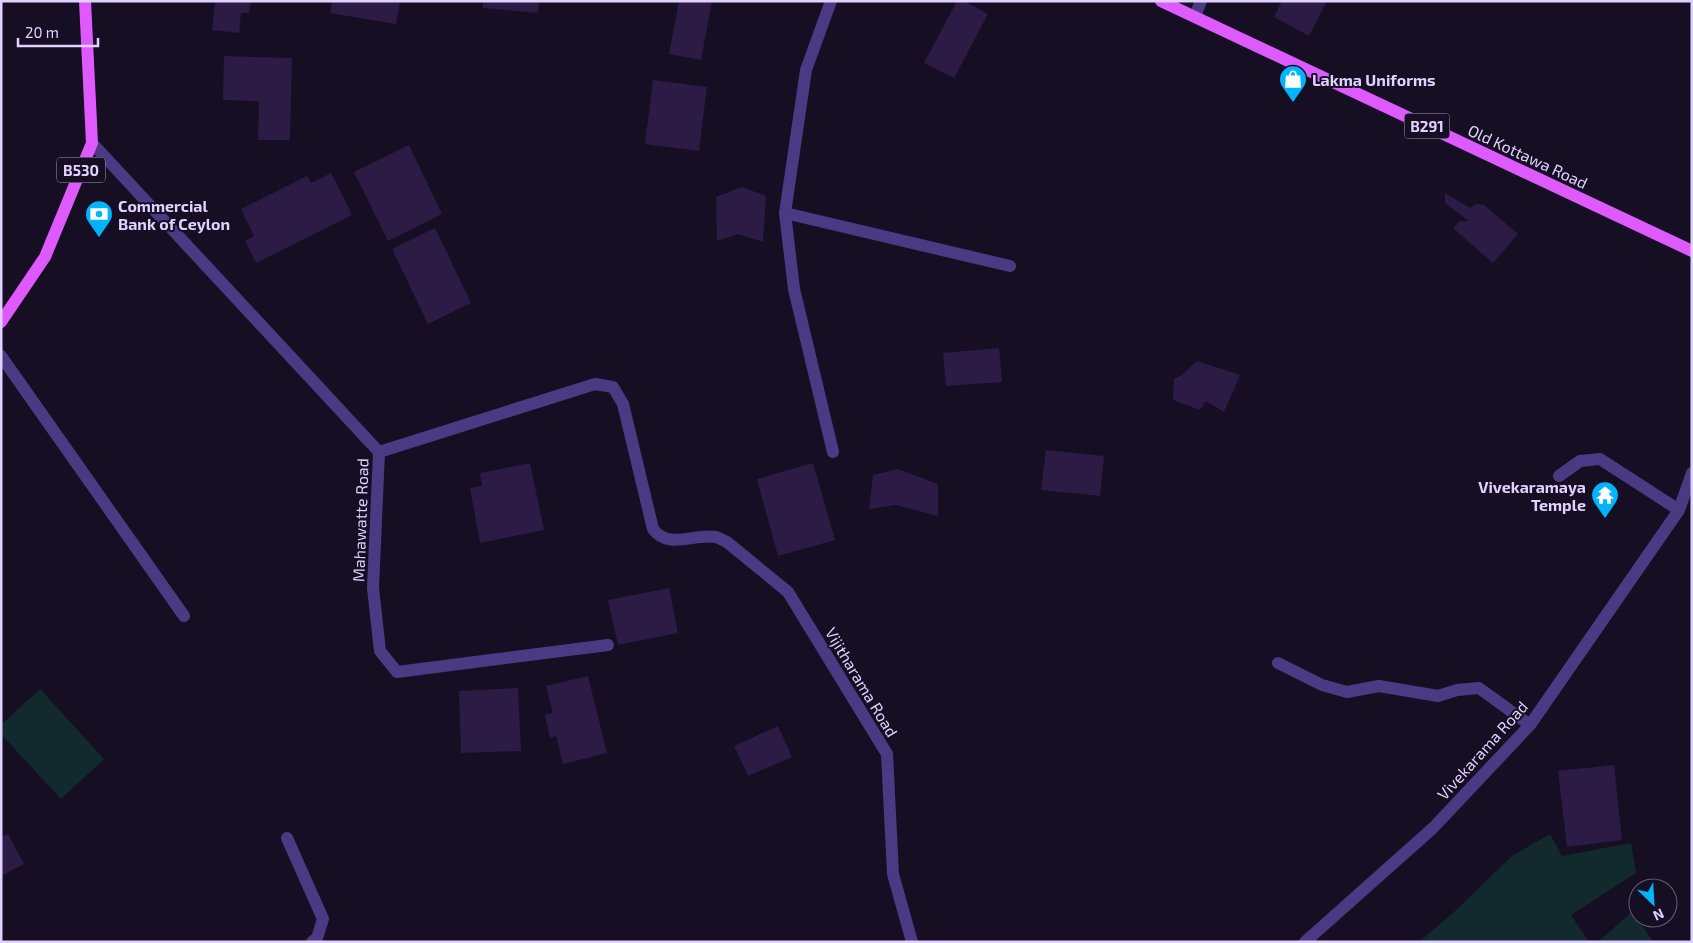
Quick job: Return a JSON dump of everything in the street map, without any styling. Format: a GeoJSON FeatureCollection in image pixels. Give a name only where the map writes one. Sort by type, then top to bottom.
{"type":"FeatureCollection","features":[{"type":"Feature","properties":{"kind":"main road","name":"B530"},"geometry":{"type":"LineString","coordinates":[[1,322],[45,256],[92,143],[84,1]]}},
{"type":"Feature","properties":{"kind":"main road","name":"Old Kottawa Road"},"geometry":{"type":"LineString","coordinates":[[1161,1],[1692,251]]}},
{"type":"Feature","properties":{"kind":"street"},"geometry":{"type":"LineString","coordinates":[[831,1],[806,70],[785,213],[794,289],[833,452]]}},
{"type":"Feature","properties":{"kind":"street"},"geometry":{"type":"LineString","coordinates":[[1195,16],[1201,1]]}},
{"type":"Feature","properties":{"kind":"street","name":"Mahawatte Road"},"geometry":{"type":"LineString","coordinates":[[92,143],[379,452],[373,588],[380,651],[397,672],[608,645]]}},
{"type":"Feature","properties":{"kind":"street"},"geometry":{"type":"LineString","coordinates":[[785,213],[1010,266]]}},
{"type":"Feature","properties":{"kind":"street"},"geometry":{"type":"LineString","coordinates":[[1,356],[184,616]]}},
{"type":"Feature","properties":{"kind":"street","name":"Vijitharama Road"},"geometry":{"type":"LineString","coordinates":[[379,452],[595,384],[613,388],[623,404],[653,529],[657,535],[671,540],[714,537],[727,542],[788,592],[887,754],[893,874],[912,942]]}},
{"type":"Feature","properties":{"kind":"street"},"geometry":{"type":"LineString","coordinates":[[1559,476],[1580,461],[1600,460],[1679,510]]}},
{"type":"Feature","properties":{"kind":"street","name":"Vivekarama Road"},"geometry":{"type":"LineString","coordinates":[[1305,942],[1433,828],[1530,725],[1679,510],[1692,473]]}},
{"type":"Feature","properties":{"kind":"street"},"geometry":{"type":"LineString","coordinates":[[1278,663],[1322,685],[1347,692],[1379,686],[1438,696],[1457,690],[1480,688],[1530,725]]}},
{"type":"Feature","properties":{"kind":"street"},"geometry":{"type":"LineString","coordinates":[[287,838],[323,919],[317,938],[312,942]]}},
{"type":"Feature","properties":{"kind":"green space"},"geometry":{"type":"Polygon","coordinates":[[[40,689],[104,759],[61,799],[1,734],[1,725],[40,689]]]}},
{"type":"Feature","properties":{"kind":"green space"},"geometry":{"type":"Polygon","coordinates":[[[1550,834],[1562,856],[1631,843],[1636,873],[1571,915],[1589,942],[1419,942],[1453,913],[1512,856],[1550,834]]]}},
{"type":"Feature","properties":{"kind":"green space"},"geometry":{"type":"Polygon","coordinates":[[[1628,915],[1628,928],[1644,928],[1653,942],[1598,942],[1628,915]]]}},
{"type":"Feature","properties":{"kind":"building"},"geometry":{"type":"Polygon","coordinates":[[[215,1],[251,1],[249,13],[241,13],[239,33],[212,30],[215,1]]]}},
{"type":"Feature","properties":{"kind":"building"},"geometry":{"type":"Polygon","coordinates":[[[332,1],[400,1],[396,24],[330,13],[332,1]]]}},
{"type":"Feature","properties":{"kind":"building"},"geometry":{"type":"Polygon","coordinates":[[[483,1],[539,1],[538,13],[483,8],[483,1]]]}},
{"type":"Feature","properties":{"kind":"building"},"geometry":{"type":"Polygon","coordinates":[[[679,1],[712,1],[701,60],[669,54],[679,1]]]}},
{"type":"Feature","properties":{"kind":"building"},"geometry":{"type":"Polygon","coordinates":[[[957,1],[964,1],[988,14],[954,78],[924,63],[957,1]]]}},
{"type":"Feature","properties":{"kind":"building"},"geometry":{"type":"Polygon","coordinates":[[[1282,1],[1327,1],[1309,36],[1274,17],[1282,1]]]}},
{"type":"Feature","properties":{"kind":"building"},"geometry":{"type":"Polygon","coordinates":[[[224,56],[292,58],[290,140],[258,140],[259,101],[223,100],[224,56]]]}},
{"type":"Feature","properties":{"kind":"building"},"geometry":{"type":"Polygon","coordinates":[[[653,80],[707,87],[699,151],[645,144],[653,80]]]}},
{"type":"Feature","properties":{"kind":"building"},"geometry":{"type":"Polygon","coordinates":[[[409,145],[442,214],[388,241],[354,172],[409,145]]]}},
{"type":"Feature","properties":{"kind":"building"},"geometry":{"type":"Polygon","coordinates":[[[331,173],[352,215],[256,263],[245,241],[254,236],[241,209],[307,176],[311,183],[331,173]]]}},
{"type":"Feature","properties":{"kind":"building"},"geometry":{"type":"Polygon","coordinates":[[[742,187],[766,196],[763,242],[738,234],[717,241],[716,197],[742,187]]]}},
{"type":"Feature","properties":{"kind":"building"},"geometry":{"type":"Polygon","coordinates":[[[1445,193],[1470,208],[1476,204],[1484,205],[1518,234],[1493,263],[1453,228],[1460,221],[1469,221],[1445,203],[1445,193]]]}},
{"type":"Feature","properties":{"kind":"building"},"geometry":{"type":"Polygon","coordinates":[[[435,228],[471,303],[428,324],[392,249],[435,228]]]}},
{"type":"Feature","properties":{"kind":"building"},"geometry":{"type":"Polygon","coordinates":[[[999,348],[1002,382],[946,386],[943,353],[999,348]]]}},
{"type":"Feature","properties":{"kind":"building"},"geometry":{"type":"Polygon","coordinates":[[[1197,361],[1240,375],[1224,412],[1206,401],[1200,410],[1173,400],[1174,379],[1182,375],[1197,361]]]}},
{"type":"Feature","properties":{"kind":"building"},"geometry":{"type":"Polygon","coordinates":[[[1046,450],[1104,456],[1100,496],[1041,490],[1046,450]]]}},
{"type":"Feature","properties":{"kind":"building"},"geometry":{"type":"Polygon","coordinates":[[[530,463],[544,530],[480,543],[470,488],[482,486],[480,473],[530,463]]]}},
{"type":"Feature","properties":{"kind":"building"},"geometry":{"type":"Polygon","coordinates":[[[813,463],[835,540],[778,556],[757,479],[813,463]]]}},
{"type":"Feature","properties":{"kind":"building"},"geometry":{"type":"Polygon","coordinates":[[[898,469],[938,484],[938,516],[896,505],[869,509],[873,475],[898,469]]]}},
{"type":"Feature","properties":{"kind":"building"},"geometry":{"type":"Polygon","coordinates":[[[669,588],[678,633],[618,645],[608,600],[669,588]]]}},
{"type":"Feature","properties":{"kind":"building"},"geometry":{"type":"Polygon","coordinates":[[[588,676],[607,753],[563,764],[556,736],[550,738],[545,715],[553,713],[546,686],[588,676]]]}},
{"type":"Feature","properties":{"kind":"building"},"geometry":{"type":"Polygon","coordinates":[[[518,688],[521,751],[461,753],[459,691],[518,688]]]}},
{"type":"Feature","properties":{"kind":"building"},"geometry":{"type":"Polygon","coordinates":[[[778,726],[792,757],[748,776],[734,746],[778,726]]]}},
{"type":"Feature","properties":{"kind":"building"},"geometry":{"type":"Polygon","coordinates":[[[1614,765],[1622,840],[1567,847],[1558,771],[1614,765]]]}},
{"type":"Feature","properties":{"kind":"building"},"geometry":{"type":"Polygon","coordinates":[[[8,834],[24,864],[1,876],[1,837],[8,834]]]}},
{"type":"Feature","properties":{"kind":"place","name":"Lakma Uniforms"},"geometry":{"type":"Point","coordinates":[1293,103]}},
{"type":"Feature","properties":{"kind":"place","name":"Commercial Bank of Ceylon"},"geometry":{"type":"Point","coordinates":[99,238]}},
{"type":"Feature","properties":{"kind":"place","name":"Vivekaramaya Temple"},"geometry":{"type":"Point","coordinates":[1605,519]}}]}
